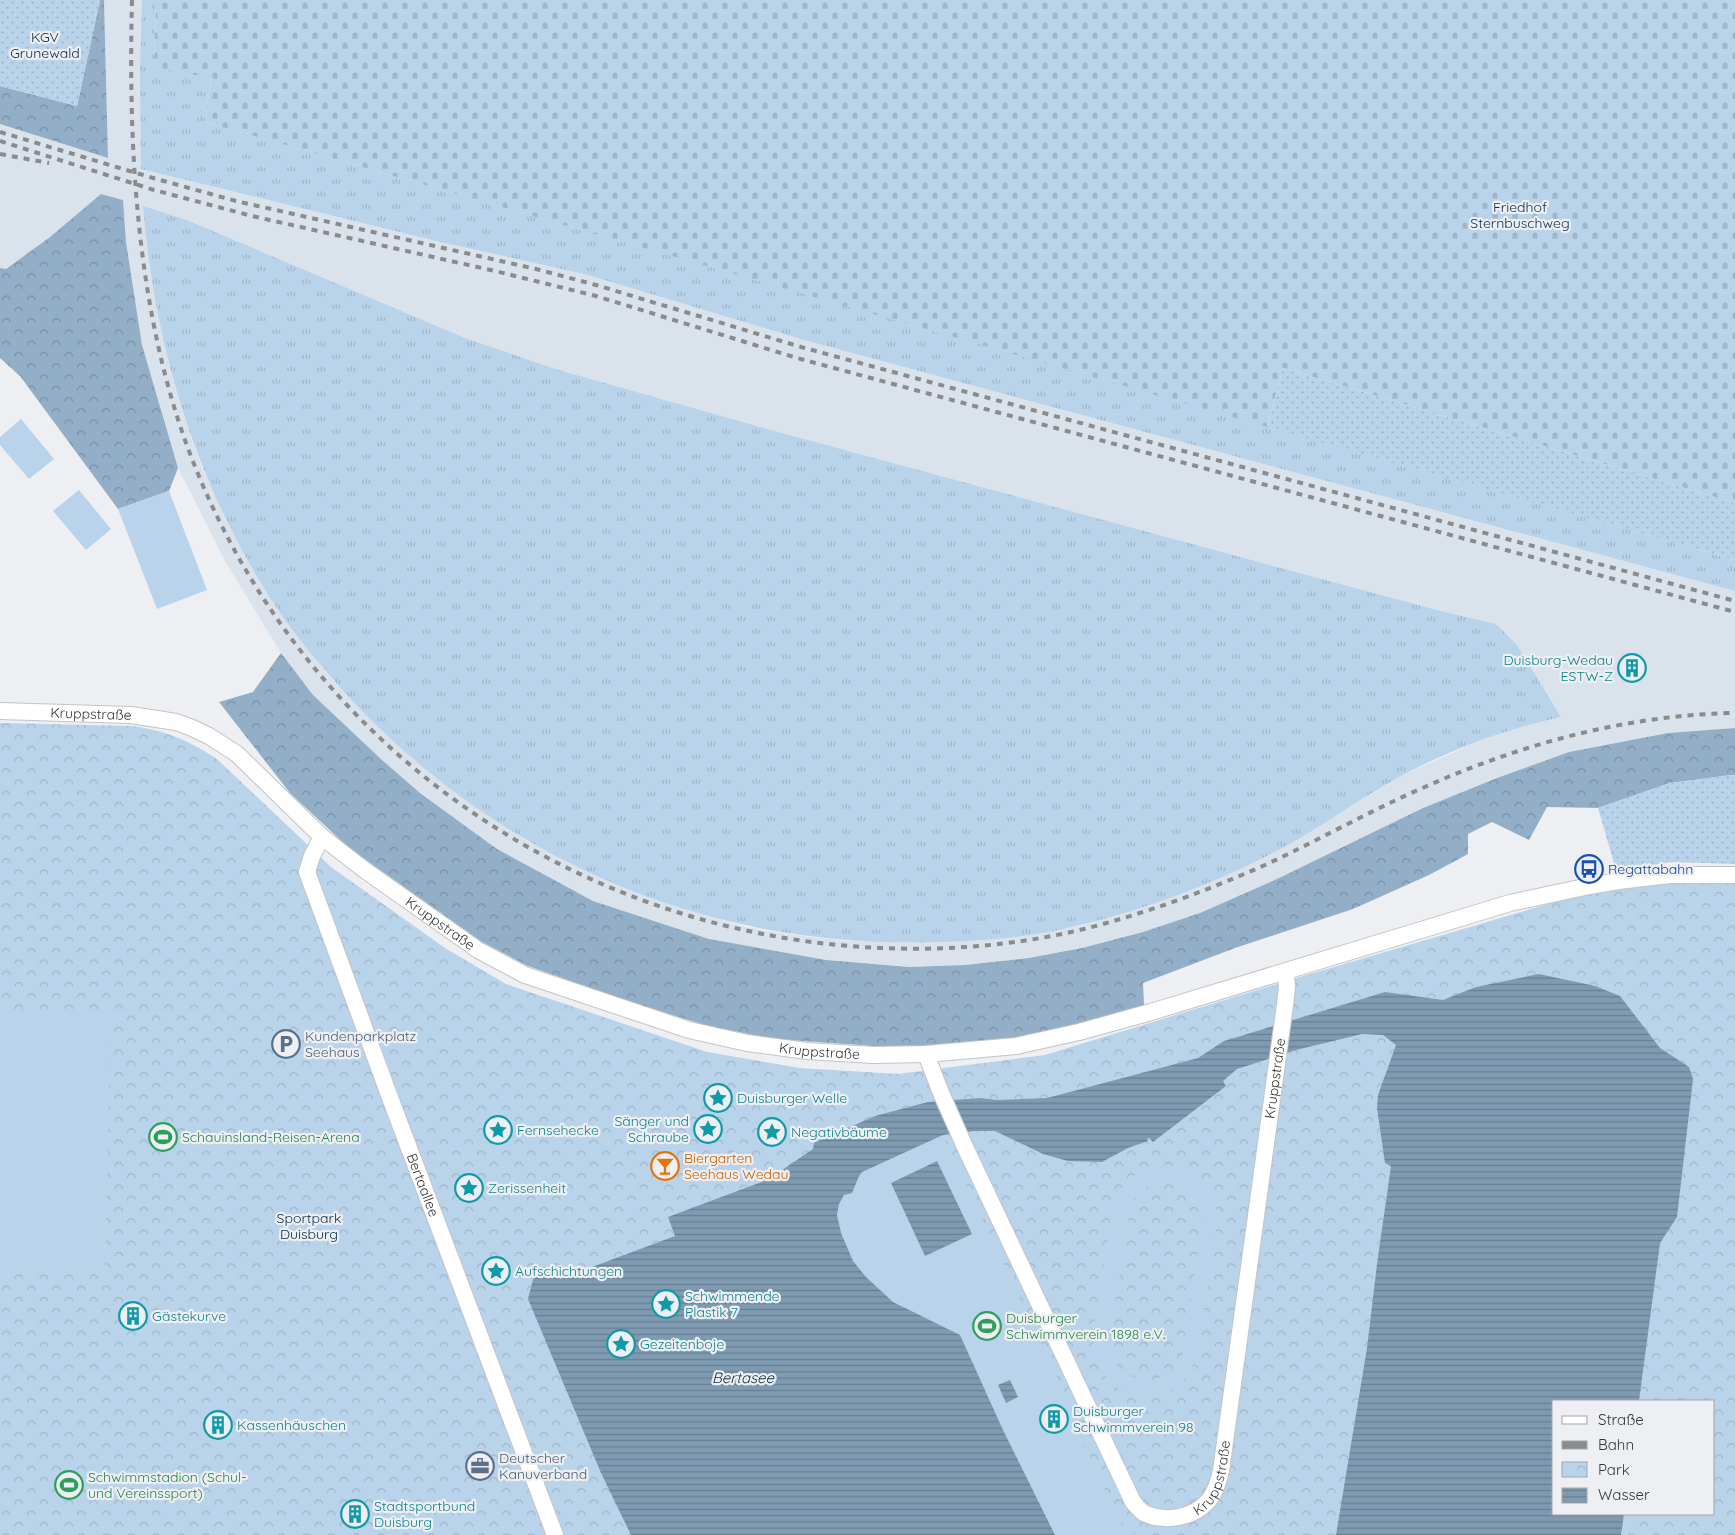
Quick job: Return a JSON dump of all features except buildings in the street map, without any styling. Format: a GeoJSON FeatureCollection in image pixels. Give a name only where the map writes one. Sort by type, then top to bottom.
{"type":"FeatureCollection","features":[{"type":"Feature","properties":{"kind":"street","name":"Kruppstraße"},"geometry":{"type":"LineString","coordinates":[[0,711],[130,715],[169,721],[190,727],[237,754],[322,837],[366,870],[478,950],[525,975],[689,1030],[747,1042],[807,1051],[874,1055],[926,1054],[1016,1046],[1079,1032],[1286,972],[1510,903],[1588,886],[1670,875],[1735,875]]}},
{"type":"Feature","properties":{"kind":"street","name":"Bertaallee"},"geometry":{"type":"LineString","coordinates":[[322,837],[312,856],[307,872],[555,1535]]}},
{"type":"Feature","properties":{"kind":"street","name":"Kruppstraße"},"geometry":{"type":"LineString","coordinates":[[926,1054],[961,1137],[1133,1502],[1142,1512],[1157,1517],[1175,1518],[1188,1515],[1199,1509],[1211,1498],[1216,1489],[1221,1471],[1287,987],[1286,972]]}},
{"type":"Feature","properties":{"kind":"shaded area"},"geometry":{"type":"Polygon","coordinates":[[[104,0],[156,0],[141,169],[436,241],[588,275],[804,340],[1735,591],[1735,728],[1668,733],[1569,752],[1497,778],[1423,808],[1277,879],[1200,913],[1143,932],[1082,948],[1029,958],[965,965],[909,967],[826,960],[709,939],[593,901],[497,849],[420,793],[313,695],[281,653],[225,561],[178,468],[142,345],[126,242],[123,200],[101,194],[50,237],[6,269],[0,268],[0,124],[108,158],[104,0]],[[143,207],[157,307],[169,365],[183,414],[202,468],[261,584],[299,638],[331,678],[383,732],[433,775],[526,840],[581,869],[637,892],[693,912],[746,927],[847,941],[911,943],[965,941],[1025,936],[1079,926],[1192,889],[1268,856],[1403,775],[1470,745],[1524,725],[1561,716],[1496,624],[1433,609],[778,432],[559,370],[465,338],[187,220],[143,207]]]}},
{"type":"Feature","properties":{"kind":"green space","name":"KGV Grunewald"},"geometry":{"type":"Polygon","coordinates":[[[0,0],[100,0],[77,106],[0,86],[0,0]]]}},
{"type":"Feature","properties":{"kind":"green space"},"geometry":{"type":"Polygon","coordinates":[[[100,0],[104,0],[108,158],[0,124],[0,86],[77,106],[100,0]]]}},
{"type":"Feature","properties":{"kind":"green space"},"geometry":{"type":"Polygon","coordinates":[[[142,0],[156,0],[154,67],[211,77],[205,122],[1735,560],[1735,591],[804,340],[588,275],[436,241],[141,169],[140,70],[142,0]]]}},
{"type":"Feature","properties":{"kind":"green space","name":"Friedhof Sternbuschweg"},"geometry":{"type":"Polygon","coordinates":[[[156,0],[1735,0],[1735,503],[1283,368],[1267,427],[205,122],[211,78],[154,67],[156,0]]]}},
{"type":"Feature","properties":{"kind":"green space"},"geometry":{"type":"Polygon","coordinates":[[[101,194],[123,200],[126,242],[142,345],[178,468],[169,491],[118,509],[20,376],[0,358],[0,268],[6,269],[50,237],[101,194]]]}},
{"type":"Feature","properties":{"kind":"green space"},"geometry":{"type":"Polygon","coordinates":[[[143,206],[187,220],[465,338],[559,370],[778,432],[1433,609],[1496,624],[1517,645],[1561,717],[1500,734],[1460,748],[1403,775],[1283,848],[1220,878],[1127,912],[1046,933],[1011,938],[940,942],[857,941],[776,931],[698,913],[623,887],[551,854],[482,812],[418,763],[357,706],[292,630],[269,597],[234,536],[195,446],[179,400],[156,305],[143,206]]]}},
{"type":"Feature","properties":{"kind":"green space"},"geometry":{"type":"Polygon","coordinates":[[[1283,368],[1735,503],[1735,560],[1267,427],[1283,368]]]}},
{"type":"Feature","properties":{"kind":"green space"},"geometry":{"type":"Polygon","coordinates":[[[21,419],[54,459],[29,479],[0,445],[0,437],[21,419]]]}},
{"type":"Feature","properties":{"kind":"green space"},"geometry":{"type":"Polygon","coordinates":[[[79,490],[111,529],[86,550],[53,511],[79,490]]]}},
{"type":"Feature","properties":{"kind":"green space"},"geometry":{"type":"Polygon","coordinates":[[[169,491],[207,590],[157,609],[118,509],[169,491]]]}},
{"type":"Feature","properties":{"kind":"green space"},"geometry":{"type":"Polygon","coordinates":[[[281,653],[313,695],[420,793],[497,849],[593,901],[709,939],[826,960],[909,967],[965,965],[1029,958],[1082,948],[1143,932],[1200,913],[1277,879],[1423,808],[1497,778],[1569,752],[1668,733],[1735,728],[1735,775],[1670,783],[1598,808],[1547,807],[1529,840],[1492,822],[1468,834],[1468,854],[1429,875],[1353,909],[1235,948],[1143,983],[1144,1005],[1077,1025],[1014,1038],[926,1046],[873,1046],[774,1039],[708,1026],[630,1002],[528,966],[482,942],[349,848],[290,793],[219,702],[253,692],[281,653]]]}},
{"type":"Feature","properties":{"kind":"green space","name":"Sportpark Duisburg"},"geometry":{"type":"Polygon","coordinates":[[[0,723],[131,726],[155,730],[176,737],[196,746],[217,759],[331,867],[445,948],[506,984],[707,1052],[800,1068],[898,1074],[1045,1055],[1575,896],[1651,884],[1735,882],[1735,1535],[0,1535],[0,723]]]}},
{"type":"Feature","properties":{"kind":"green space"},"geometry":{"type":"Polygon","coordinates":[[[1735,775],[1735,864],[1673,862],[1616,870],[1598,808],[1670,783],[1735,775]]]}},
{"type":"Feature","properties":{"kind":"green space"},"geometry":{"type":"Polygon","coordinates":[[[0,1010],[111,1013],[105,1271],[0,1268],[0,1010]]]}},
{"type":"Feature","properties":{"kind":"green space","name":"Duisburger Schwimmverein 1898 e.V."},"geometry":{"type":"Polygon","coordinates":[[[943,1135],[1074,1414],[1075,1426],[1123,1527],[1132,1531],[1134,1535],[1055,1535],[1003,1430],[960,1335],[893,1302],[866,1277],[853,1261],[841,1233],[837,1215],[839,1204],[845,1195],[852,1193],[862,1172],[943,1135]]]}},
{"type":"Feature","properties":{"kind":"green space"},"geometry":{"type":"Polygon","coordinates":[[[1162,1165],[1175,1166],[1196,1174],[1210,1189],[1214,1199],[1217,1224],[1198,1351],[1195,1359],[1184,1380],[1172,1390],[1156,1395],[1139,1395],[1131,1394],[1118,1388],[1106,1377],[1096,1360],[1094,1332],[1112,1209],[1124,1185],[1136,1175],[1162,1165]],[[1156,1183],[1140,1190],[1131,1205],[1108,1345],[1115,1363],[1121,1369],[1135,1378],[1143,1380],[1159,1378],[1167,1374],[1175,1368],[1182,1356],[1203,1217],[1196,1199],[1187,1189],[1175,1185],[1156,1183]]]}},
{"type":"Feature","properties":{"kind":"water","name":"Bertasee"},"geometry":{"type":"Polygon","coordinates":[[[1539,974],[1595,986],[1620,996],[1660,1048],[1689,1067],[1693,1079],[1677,1217],[1660,1243],[1639,1400],[1552,1400],[1552,1515],[1624,1515],[1621,1535],[1336,1535],[1367,1348],[1391,1166],[1385,1163],[1377,1108],[1378,1095],[1396,1045],[1383,1035],[1362,1034],[1296,1050],[1237,1069],[1223,1081],[1226,1086],[1153,1142],[1149,1138],[1147,1139],[1148,1141],[1128,1148],[1102,1162],[1068,1161],[1043,1154],[995,1131],[975,1131],[943,1135],[862,1172],[852,1193],[844,1195],[839,1204],[837,1215],[841,1233],[853,1261],[866,1277],[893,1302],[960,1335],[1003,1430],[1055,1535],[631,1535],[601,1473],[528,1299],[536,1268],[555,1266],[560,1279],[675,1236],[668,1217],[769,1179],[813,1149],[814,1143],[875,1116],[928,1102],[980,1098],[997,1100],[1047,1098],[1198,1058],[1224,1041],[1385,992],[1443,1000],[1476,987],[1539,974]]]}},
{"type":"Feature","properties":{"kind":"water"},"geometry":{"type":"Polygon","coordinates":[[[937,1161],[972,1234],[925,1256],[891,1183],[937,1161]]]}},
{"type":"Feature","properties":{"kind":"water"},"geometry":{"type":"Polygon","coordinates":[[[1010,1380],[1018,1397],[1006,1403],[998,1385],[1010,1380]]]}},
{"type":"Feature","properties":{"kind":"railway"},"geometry":{"type":"LineString","coordinates":[[132,0],[132,118],[135,178],[140,238],[149,297],[161,356],[176,414],[196,469],[246,570],[309,661],[383,741],[468,809],[562,865],[663,907],[770,935],[881,948],[907,949],[958,948],[1009,943],[1059,935],[1131,916],[1221,884],[1265,865],[1418,790],[1494,759],[1533,746],[1612,726],[1694,715],[1735,713]]}},
{"type":"Feature","properties":{"kind":"railway"},"geometry":{"type":"LineString","coordinates":[[0,132],[236,201],[536,269],[596,285],[801,347],[1735,601]]}},
{"type":"Feature","properties":{"kind":"railway"},"geometry":{"type":"LineString","coordinates":[[0,141],[154,190],[252,216],[596,296],[797,358],[1735,612]]}},
{"type":"Feature","properties":{"kind":"railway"},"geometry":{"type":"LineString","coordinates":[[0,154],[49,163]]}},
{"type":"Feature","properties":{"kind":"place","name":"Duisburg-Wedau ESTW-Z"},"geometry":{"type":"Point","coordinates":[1632,668]}},
{"type":"Feature","properties":{"kind":"place","name":"Regattabahn"},"geometry":{"type":"Point","coordinates":[1589,869]}},
{"type":"Feature","properties":{"kind":"place","name":"Kundenparkplatz Seehaus"},"geometry":{"type":"Point","coordinates":[286,1044]}},
{"type":"Feature","properties":{"kind":"place","name":"Duisburger Welle"},"geometry":{"type":"Point","coordinates":[718,1098]}},
{"type":"Feature","properties":{"kind":"place","name":"Sänger und Schraube"},"geometry":{"type":"Point","coordinates":[708,1129]}},
{"type":"Feature","properties":{"kind":"place","name":"Fernsehecke"},"geometry":{"type":"Point","coordinates":[498,1130]}},
{"type":"Feature","properties":{"kind":"place","name":"Negativbäume"},"geometry":{"type":"Point","coordinates":[772,1132]}},
{"type":"Feature","properties":{"kind":"place","name":"Schauinsland-Reisen-Arena"},"geometry":{"type":"Point","coordinates":[163,1137]}},
{"type":"Feature","properties":{"kind":"place","name":"Biergarten Seehaus Wedau"},"geometry":{"type":"Point","coordinates":[665,1166]}},
{"type":"Feature","properties":{"kind":"place","name":"Zerissenheit"},"geometry":{"type":"Point","coordinates":[469,1188]}},
{"type":"Feature","properties":{"kind":"place","name":"Aufschichtungen"},"geometry":{"type":"Point","coordinates":[496,1271]}},
{"type":"Feature","properties":{"kind":"place","name":"Schwimmende Plastik 7"},"geometry":{"type":"Point","coordinates":[666,1304]}},
{"type":"Feature","properties":{"kind":"place","name":"Gästekurve"},"geometry":{"type":"Point","coordinates":[133,1316]}},
{"type":"Feature","properties":{"kind":"place","name":"Duisburger Schwimmverein 1898 e.V."},"geometry":{"type":"Point","coordinates":[987,1326]}},
{"type":"Feature","properties":{"kind":"place","name":"Gezeitenboje"},"geometry":{"type":"Point","coordinates":[621,1344]}},
{"type":"Feature","properties":{"kind":"place","name":"Duisburger Schwimmverein 98"},"geometry":{"type":"Point","coordinates":[1054,1419]}},
{"type":"Feature","properties":{"kind":"place","name":"Kassenhäuschen"},"geometry":{"type":"Point","coordinates":[218,1425]}},
{"type":"Feature","properties":{"kind":"place","name":"Deutscher Kanuverband"},"geometry":{"type":"Point","coordinates":[480,1466]}},
{"type":"Feature","properties":{"kind":"place","name":"Schwimmstadion (Schul- und Vereinssport)"},"geometry":{"type":"Point","coordinates":[69,1485]}},
{"type":"Feature","properties":{"kind":"place","name":"Stadtsportbund Duisburg"},"geometry":{"type":"Point","coordinates":[355,1514]}}]}
